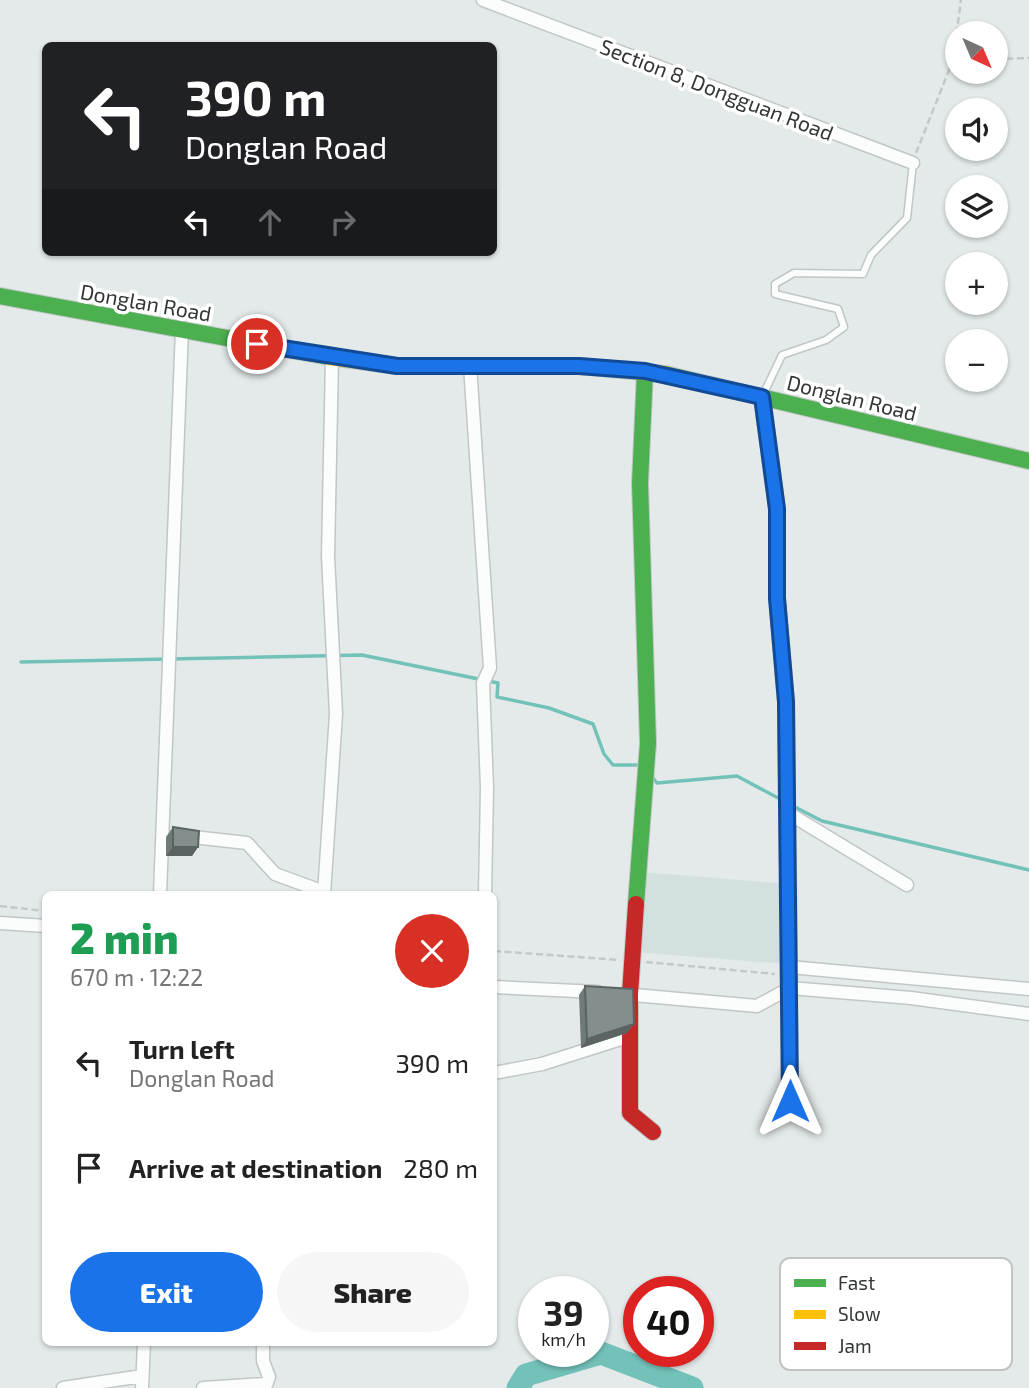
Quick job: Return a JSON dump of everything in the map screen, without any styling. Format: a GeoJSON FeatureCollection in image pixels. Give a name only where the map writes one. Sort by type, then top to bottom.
{"type":"FeatureCollection","features":[{"type":"Feature","properties":{"kind":"street","name":"Section 8, Dongguan Road"},"geometry":{"type":"LineString","coordinates":[[484,0],[913,163]]}},
{"type":"Feature","properties":{"kind":"street","name":"Section 8, Dongguan Road"},"geometry":{"type":"LineString","coordinates":[[493,0],[520,15]]}},
{"type":"Feature","properties":{"kind":"street","name":"Donglan Road"},"geometry":{"type":"LineString","coordinates":[[0,296],[332,358],[397,366],[579,366],[645,371],[1029,461]]}},
{"type":"Feature","properties":{"kind":"street"},"geometry":{"type":"LineString","coordinates":[[160,891],[182,330]]}},
{"type":"Feature","properties":{"kind":"street"},"geometry":{"type":"LineString","coordinates":[[324,891],[336,714],[328,556],[332,358]]}},
{"type":"Feature","properties":{"kind":"street"},"geometry":{"type":"LineString","coordinates":[[470,365],[490,668],[483,683],[487,788],[485,891]]}},
{"type":"Feature","properties":{"kind":"street"},"geometry":{"type":"LineString","coordinates":[[645,371],[640,483],[648,743],[630,994],[630,1114],[653,1132]]}},
{"type":"Feature","properties":{"kind":"street"},"geometry":{"type":"LineString","coordinates":[[762,397],[777,509],[777,598],[786,702],[790,1101]]}},
{"type":"Feature","properties":{"kind":"street"},"geometry":{"type":"LineString","coordinates":[[788,813],[907,885]]}},
{"type":"Feature","properties":{"kind":"street"},"geometry":{"type":"LineString","coordinates":[[162,833],[247,843],[275,874],[319,891]]}},
{"type":"Feature","properties":{"kind":"street"},"geometry":{"type":"LineString","coordinates":[[0,923],[42,926]]}},
{"type":"Feature","properties":{"kind":"street"},"geometry":{"type":"LineString","coordinates":[[790,977],[911,993],[1029,1014]]}},
{"type":"Feature","properties":{"kind":"street"},"geometry":{"type":"LineString","coordinates":[[497,987],[630,994],[757,1006],[790,977],[1029,989]]}},
{"type":"Feature","properties":{"kind":"street"},"geometry":{"type":"LineString","coordinates":[[497,1072],[542,1065],[630,1037]]}},
{"type":"Feature","properties":{"kind":"street"},"geometry":{"type":"LineString","coordinates":[[63,1388],[142,1382],[144,1346]]}},
{"type":"Feature","properties":{"kind":"street"},"geometry":{"type":"LineString","coordinates":[[203,1388],[265,1386],[269,1377],[263,1361],[263,1346]]}},
{"type":"Feature","properties":{"kind":"lane"},"geometry":{"type":"LineString","coordinates":[[762,397],[782,355],[826,340],[844,327],[838,309],[775,294],[775,284],[794,273],[863,274],[871,255],[907,218],[913,163]]}},
{"type":"Feature","properties":{"kind":"path"},"geometry":{"type":"LineString","coordinates":[[959,21],[961,0]]}},
{"type":"Feature","properties":{"kind":"path"},"geometry":{"type":"LineString","coordinates":[[1008,58],[1029,58]]}},
{"type":"Feature","properties":{"kind":"path"},"geometry":{"type":"LineString","coordinates":[[913,163],[945,84]]}},
{"type":"Feature","properties":{"kind":"path"},"geometry":{"type":"LineString","coordinates":[[0,906],[42,911]]}},
{"type":"Feature","properties":{"kind":"path"},"geometry":{"type":"LineString","coordinates":[[497,951],[790,977]]}},
{"type":"Feature","properties":{"kind":"shaded area"},"geometry":{"type":"Polygon","coordinates":[[[641,872],[788,884],[787,964],[635,952],[641,872]]]}},
{"type":"Feature","properties":{"kind":"building"},"geometry":{"type":"Polygon","coordinates":[[[173,827],[199,831],[198,847],[173,847],[173,827]]]}},
{"type":"Feature","properties":{"kind":"building"},"geometry":{"type":"Polygon","coordinates":[[[585,986],[633,989],[634,1024],[587,1039],[585,986]]]}},
{"type":"Feature","properties":{"kind":"waterway"},"geometry":{"type":"LineString","coordinates":[[21,662],[362,655],[498,683],[497,697],[549,708],[593,724],[604,754],[613,765],[640,765]]}},
{"type":"Feature","properties":{"kind":"waterway"},"geometry":{"type":"LineString","coordinates":[[653,778],[657,783],[737,776],[780,799]]}},
{"type":"Feature","properties":{"kind":"waterway"},"geometry":{"type":"LineString","coordinates":[[793,806],[822,821],[1029,870]]}},
{"type":"Feature","properties":{"kind":"waterway"},"geometry":{"type":"LineString","coordinates":[[518,1388],[526,1375],[601,1353],[692,1388]]}},
{"type":"Feature","properties":{"kind":"traffic: fast"},"geometry":{"type":"LineString","coordinates":[[0,296],[329,357]]}},
{"type":"Feature","properties":{"kind":"traffic: fast"},"geometry":{"type":"LineString","coordinates":[[636,904],[648,743],[640,483],[645,371]]}},
{"type":"Feature","properties":{"kind":"traffic: fast"},"geometry":{"type":"LineString","coordinates":[[665,374],[1029,461]]}},
{"type":"Feature","properties":{"kind":"traffic: fast"},"geometry":{"type":"LineString","coordinates":[[762,397],[777,509],[777,599],[786,702],[789,961]]}},
{"type":"Feature","properties":{"kind":"traffic: slow"},"geometry":{"type":"LineString","coordinates":[[329,357],[397,366],[579,366],[665,374]]}},
{"type":"Feature","properties":{"kind":"traffic: jam"},"geometry":{"type":"LineString","coordinates":[[636,904],[630,994],[630,1113],[653,1132]]}},
{"type":"Feature","properties":{"kind":"traffic: jam"},"geometry":{"type":"LineString","coordinates":[[789,961],[790,1101]]}},
{"type":"Feature","properties":{"kind":"route"},"geometry":{"type":"LineString","coordinates":[[257,344],[332,358],[397,366],[579,366],[645,371],[762,397],[769,433],[772,492],[777,509],[777,598],[786,702],[790,1101]]}}]}
